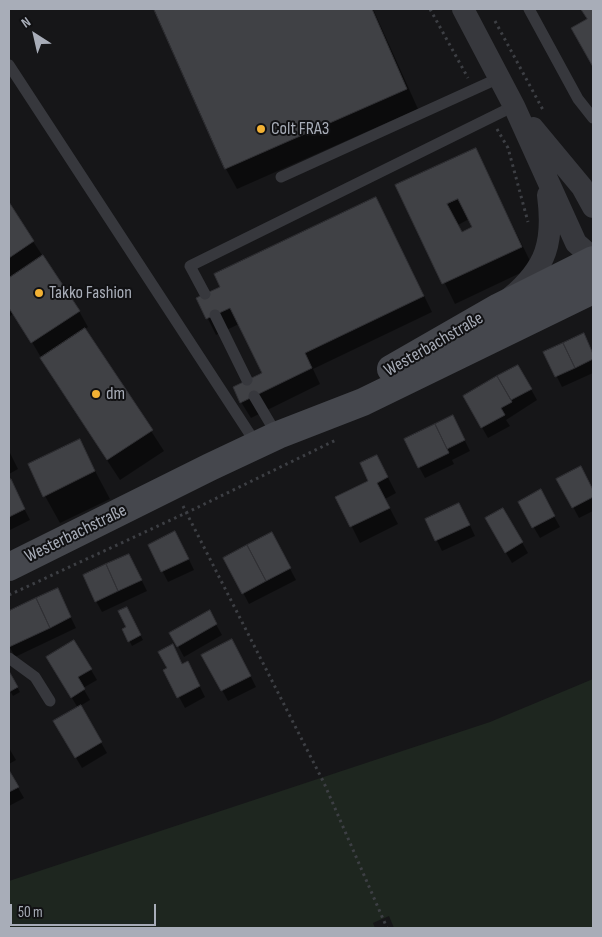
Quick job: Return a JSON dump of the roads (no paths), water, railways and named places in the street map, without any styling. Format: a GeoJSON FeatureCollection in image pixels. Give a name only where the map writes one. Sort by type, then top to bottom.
{"type":"FeatureCollection","features":[{"type":"Feature","properties":{"kind":"main road","name":"Westerbachstraße"},"geometry":{"type":"LineString","coordinates":[[9,567],[267,440],[500,307],[593,260]]}},
{"type":"Feature","properties":{"kind":"main road","name":"Westerbachstraße"},"geometry":{"type":"LineString","coordinates":[[267,440],[363,402],[593,290]]}},
{"type":"Feature","properties":{"kind":"street"},"geometry":{"type":"LineString","coordinates":[[462,9],[514,106],[576,243],[593,260],[564,303]]}},
{"type":"Feature","properties":{"kind":"street"},"geometry":{"type":"LineString","coordinates":[[514,106],[588,190],[593,207]]}},
{"type":"Feature","properties":{"kind":"street"},"geometry":{"type":"LineString","coordinates":[[500,307],[525,286],[544,259],[548,248],[551,221],[544,172]]}},
{"type":"Feature","properties":{"kind":"lane"},"geometry":{"type":"LineString","coordinates":[[529,9],[578,99],[593,118]]}},
{"type":"Feature","properties":{"kind":"lane"},"geometry":{"type":"LineString","coordinates":[[9,65],[267,440]]}},
{"type":"Feature","properties":{"kind":"lane"},"geometry":{"type":"LineString","coordinates":[[281,177],[499,78]]}},
{"type":"Feature","properties":{"kind":"lane"},"geometry":{"type":"LineString","coordinates":[[205,294],[190,266],[514,106]]}},
{"type":"Feature","properties":{"kind":"lane"},"geometry":{"type":"LineString","coordinates":[[215,315],[247,380]]}},
{"type":"Feature","properties":{"kind":"lane"},"geometry":{"type":"LineString","coordinates":[[254,396],[267,440]]}},
{"type":"Feature","properties":{"kind":"lane"},"geometry":{"type":"LineString","coordinates":[[9,658],[35,677],[50,701]]}},
{"type":"Feature","properties":{"kind":"place","name":"Colt FRA3"},"geometry":{"type":"Point","coordinates":[261,129]}},
{"type":"Feature","properties":{"kind":"place","name":"Takko Fashion"},"geometry":{"type":"Point","coordinates":[39,293]}},
{"type":"Feature","properties":{"kind":"place","name":"dm"},"geometry":{"type":"Point","coordinates":[96,394]}}]}
